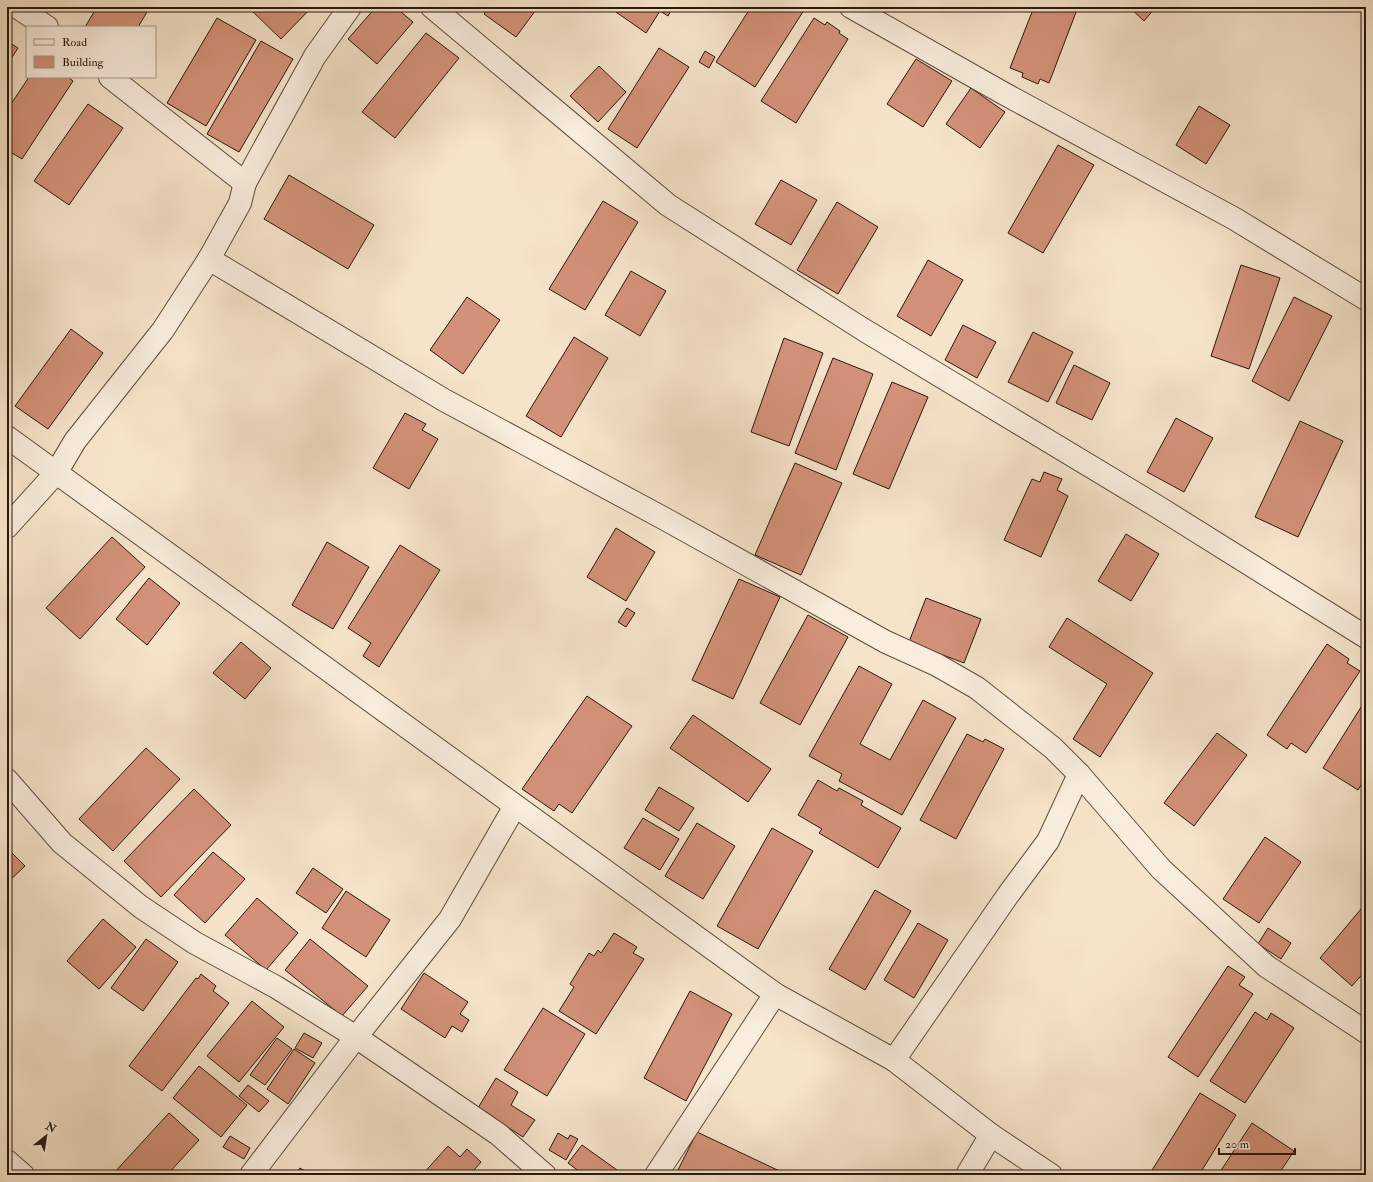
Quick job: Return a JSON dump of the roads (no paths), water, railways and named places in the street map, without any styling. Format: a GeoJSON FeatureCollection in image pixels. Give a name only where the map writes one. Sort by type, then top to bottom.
{"type":"FeatureCollection","features":[{"type":"Feature","properties":{"kind":"street"},"geometry":{"type":"LineString","coordinates":[[17,7],[46,26]]}},
{"type":"Feature","properties":{"kind":"street"},"geometry":{"type":"LineString","coordinates":[[7,527],[56,473],[75,441],[163,330],[209,259],[240,203],[245,183],[315,56],[350,7]]}},
{"type":"Feature","properties":{"kind":"street"},"geometry":{"type":"LineString","coordinates":[[432,7],[668,205],[864,330],[1158,507],[1366,637]]}},
{"type":"Feature","properties":{"kind":"street"},"geometry":{"type":"LineString","coordinates":[[851,7],[1003,93],[1235,218],[1366,299]]}},
{"type":"Feature","properties":{"kind":"street"},"geometry":{"type":"LineString","coordinates":[[111,78],[245,183]]}},
{"type":"Feature","properties":{"kind":"street"},"geometry":{"type":"LineString","coordinates":[[209,259],[444,400],[672,523],[886,642],[937,665],[977,688],[1054,748],[1079,774],[1160,869],[1266,966],[1366,1032]]}},
{"type":"Feature","properties":{"kind":"street"},"geometry":{"type":"LineString","coordinates":[[7,436],[514,806],[775,994],[894,1060],[991,1135],[1051,1175]]}},
{"type":"Feature","properties":{"kind":"street"},"geometry":{"type":"LineString","coordinates":[[894,1060],[1008,895],[1048,840],[1079,774]]}},
{"type":"Feature","properties":{"kind":"street"},"geometry":{"type":"LineString","coordinates":[[7,780],[62,843],[141,908],[195,943],[276,987],[356,1037],[498,1134],[545,1175]]}},
{"type":"Feature","properties":{"kind":"street"},"geometry":{"type":"LineString","coordinates":[[251,1175],[356,1037],[450,919],[514,806]]}},
{"type":"Feature","properties":{"kind":"street"},"geometry":{"type":"LineString","coordinates":[[656,1175],[775,994]]}},
{"type":"Feature","properties":{"kind":"street"},"geometry":{"type":"LineString","coordinates":[[967,1175],[991,1135]]}},
{"type":"Feature","properties":{"kind":"street"},"geometry":{"type":"LineString","coordinates":[[7,1162],[23,1175]]}}]}
